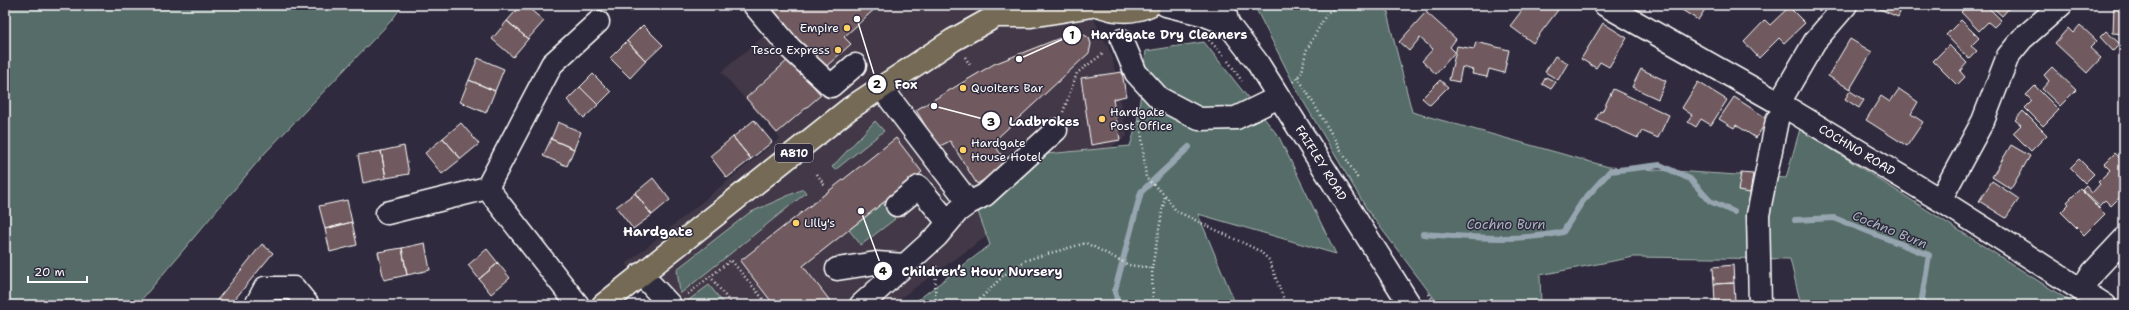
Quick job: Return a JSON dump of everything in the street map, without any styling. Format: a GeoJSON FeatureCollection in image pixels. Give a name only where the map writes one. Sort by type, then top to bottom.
{"type":"FeatureCollection","features":[{"type":"Feature","properties":{"kind":"main road","name":"A810"},"geometry":{"type":"LineString","coordinates":[[603,305],[848,109],[953,40],[1001,11],[1031,16],[1098,5],[1118,11],[1131,11],[1150,5]]}},
{"type":"Feature","properties":{"kind":"street"},"geometry":{"type":"LineString","coordinates":[[754,5],[790,48],[831,86],[848,109]]}},
{"type":"Feature","properties":{"kind":"street","name":"FAIFLEY ROAD"},"geometry":{"type":"LineString","coordinates":[[1166,5],[1202,14],[1226,15],[1410,305]]}},
{"type":"Feature","properties":{"kind":"street","name":"COCHNO ROAD"},"geometry":{"type":"LineString","coordinates":[[1605,5],[1778,112],[1940,200],[2105,305]]}},
{"type":"Feature","properties":{"kind":"street"},"geometry":{"type":"LineString","coordinates":[[1760,305],[1758,215],[1778,112],[1819,36],[1846,5]]}},
{"type":"Feature","properties":{"kind":"street"},"geometry":{"type":"LineString","coordinates":[[1940,200],[1983,121],[2008,56],[2022,39],[2061,5]]}},
{"type":"Feature","properties":{"kind":"street"},"geometry":{"type":"LineString","coordinates":[[387,213],[487,188],[552,64],[598,22]]}},
{"type":"Feature","properties":{"kind":"street"},"geometry":{"type":"LineString","coordinates":[[1122,40],[1136,73],[1159,98],[1199,119],[1236,118],[1279,97]]}},
{"type":"Feature","properties":{"kind":"street"},"geometry":{"type":"LineString","coordinates":[[831,86],[855,65]]}},
{"type":"Feature","properties":{"kind":"street"},"geometry":{"type":"LineString","coordinates":[[881,87],[969,203]]}},
{"type":"Feature","properties":{"kind":"street"},"geometry":{"type":"LineString","coordinates":[[862,305],[969,203],[985,195],[1056,130]]}},
{"type":"Feature","properties":{"kind":"street"},"geometry":{"type":"LineString","coordinates":[[897,205],[920,187],[942,228]]}},
{"type":"Feature","properties":{"kind":"street"},"geometry":{"type":"LineString","coordinates":[[487,188],[578,305]]}},
{"type":"Feature","properties":{"kind":"street"},"geometry":{"type":"LineString","coordinates":[[2081,290],[2093,272],[2124,239]]}},
{"type":"Feature","properties":{"kind":"street"},"geometry":{"type":"LineString","coordinates":[[837,269],[876,263],[905,265]]}},
{"type":"Feature","properties":{"kind":"street"},"geometry":{"type":"LineString","coordinates":[[641,274],[678,300]]}},
{"type":"Feature","properties":{"kind":"street"},"geometry":{"type":"LineString","coordinates":[[256,305],[265,288],[294,288],[308,305]]}},
{"type":"Feature","properties":{"kind":"path"},"geometry":{"type":"LineString","coordinates":[[1279,97],[1302,72],[1306,51],[1327,13],[1340,5]]}},
{"type":"Feature","properties":{"kind":"path"},"geometry":{"type":"LineString","coordinates":[[1056,130],[1077,73],[1122,40]]}},
{"type":"Feature","properties":{"kind":"path"},"geometry":{"type":"LineString","coordinates":[[962,53],[970,65]]}},
{"type":"Feature","properties":{"kind":"path"},"geometry":{"type":"LineString","coordinates":[[1298,77],[1358,180]]}},
{"type":"Feature","properties":{"kind":"path"},"geometry":{"type":"LineString","coordinates":[[1139,104],[1146,178],[1166,196],[1176,211],[1260,250],[1269,260],[1286,305]]}},
{"type":"Feature","properties":{"kind":"path"},"geometry":{"type":"LineString","coordinates":[[817,174],[825,186]]}},
{"type":"Feature","properties":{"kind":"path"},"geometry":{"type":"LineString","coordinates":[[1153,305],[1152,268],[1166,196]]}},
{"type":"Feature","properties":{"kind":"path"},"geometry":{"type":"LineString","coordinates":[[937,305],[935,296],[942,228]]}},
{"type":"Feature","properties":{"kind":"path"},"geometry":{"type":"LineString","coordinates":[[974,305],[1004,274],[1026,260],[1086,243],[1129,265],[1152,268]]}},
{"type":"Feature","properties":{"kind":"path"},"geometry":{"type":"LineString","coordinates":[[678,300],[731,260],[768,305]]}},
{"type":"Feature","properties":{"kind":"path"},"geometry":{"type":"LineString","coordinates":[[710,276],[732,305]]}},
{"type":"Feature","properties":{"kind":"path"},"geometry":{"type":"LineString","coordinates":[[1428,292],[1436,305]]}},
{"type":"Feature","properties":{"kind":"shaded area"},"geometry":{"type":"Polygon","coordinates":[[[736,5],[1087,5],[1112,55],[1127,136],[891,305],[662,305],[626,264],[780,138],[721,72],[765,35],[736,5]]]}},
{"type":"Feature","properties":{"kind":"green space"},"geometry":{"type":"Polygon","coordinates":[[[5,5],[403,5],[391,21],[265,153],[137,305],[5,305],[5,5]]]}},
{"type":"Feature","properties":{"kind":"green space"},"geometry":{"type":"Polygon","coordinates":[[[1254,5],[1389,5],[1388,17],[1412,112],[1609,167],[1786,178],[1800,129],[2076,305],[1801,305],[1790,259],[1634,257],[1540,275],[1541,305],[1439,305],[1368,211],[1299,94],[1254,5]]]}},
{"type":"Feature","properties":{"kind":"green space"},"geometry":{"type":"Polygon","coordinates":[[[1204,42],[1279,137],[1336,254],[1198,214],[1236,305],[911,305],[990,245],[977,209],[1047,154],[1130,146],[1137,124],[1146,51],[1204,42]]]}},
{"type":"Feature","properties":{"kind":"green space"},"geometry":{"type":"Polygon","coordinates":[[[875,121],[884,131],[835,170],[832,167],[875,121]]]}},
{"type":"Feature","properties":{"kind":"green space"},"geometry":{"type":"Polygon","coordinates":[[[803,189],[806,193],[680,294],[677,269],[749,213],[803,189]]]}},
{"type":"Feature","properties":{"kind":"green space"},"geometry":{"type":"Polygon","coordinates":[[[883,203],[895,219],[861,245],[849,230],[883,203]]]}},
{"type":"Feature","properties":{"kind":"green space"},"geometry":{"type":"Polygon","coordinates":[[[709,285],[725,305],[682,305],[709,285]]]}},
{"type":"Feature","properties":{"kind":"building"},"geometry":{"type":"Polygon","coordinates":[[[521,5],[525,5],[544,21],[528,39],[507,21],[521,5]]]}},
{"type":"Feature","properties":{"kind":"building"},"geometry":{"type":"Polygon","coordinates":[[[624,5],[638,5],[631,12],[624,5]]]}},
{"type":"Feature","properties":{"kind":"building"},"geometry":{"type":"Polygon","coordinates":[[[762,5],[879,5],[844,37],[851,44],[821,71],[762,5]]]}},
{"type":"Feature","properties":{"kind":"building"},"geometry":{"type":"Polygon","coordinates":[[[1526,5],[1551,5],[1558,10],[1533,43],[1510,26],[1526,5]]]}},
{"type":"Feature","properties":{"kind":"building"},"geometry":{"type":"Polygon","coordinates":[[[1674,5],[1708,5],[1698,20],[1674,5]]]}},
{"type":"Feature","properties":{"kind":"building"},"geometry":{"type":"Polygon","coordinates":[[[1876,5],[1903,5],[1898,17],[1875,7],[1876,5]]]}},
{"type":"Feature","properties":{"kind":"building"},"geometry":{"type":"Polygon","coordinates":[[[1968,5],[1986,5],[2001,20],[1994,27],[1988,22],[1979,31],[1961,12],[1968,5]]]}},
{"type":"Feature","properties":{"kind":"building"},"geometry":{"type":"Polygon","coordinates":[[[1990,5],[2012,5],[2002,16],[1990,5]]]}},
{"type":"Feature","properties":{"kind":"building"},"geometry":{"type":"Polygon","coordinates":[[[2114,5],[2124,5],[2124,34],[2113,33],[2114,5]]]}},
{"type":"Feature","properties":{"kind":"building"},"geometry":{"type":"Polygon","coordinates":[[[1789,7],[1805,23],[1784,43],[1779,38],[1759,58],[1744,42],[1765,20],[1770,25],[1789,7]]]}},
{"type":"Feature","properties":{"kind":"building"},"geometry":{"type":"Polygon","coordinates":[[[1426,12],[1456,39],[1450,47],[1455,52],[1436,74],[1422,61],[1433,49],[1420,38],[1409,51],[1399,42],[1426,12]]]}},
{"type":"Feature","properties":{"kind":"building"},"geometry":{"type":"Polygon","coordinates":[[[1961,20],[1979,38],[1971,46],[1977,51],[1969,59],[1946,35],[1961,20]]]}},
{"type":"Feature","properties":{"kind":"building"},"geometry":{"type":"Polygon","coordinates":[[[507,21],[528,39],[513,57],[492,39],[507,21]]]}},
{"type":"Feature","properties":{"kind":"building"},"geometry":{"type":"Polygon","coordinates":[[[1603,23],[1627,38],[1609,67],[1600,62],[1596,68],[1581,59],[1603,23]]]}},
{"type":"Feature","properties":{"kind":"building"},"geometry":{"type":"Polygon","coordinates":[[[643,25],[663,45],[646,61],[627,41],[643,25]]]}},
{"type":"Feature","properties":{"kind":"building"},"geometry":{"type":"Polygon","coordinates":[[[2080,25],[2097,41],[2090,48],[2101,58],[2087,73],[2055,43],[2068,28],[2073,33],[2080,25]]]}},
{"type":"Feature","properties":{"kind":"building"},"geometry":{"type":"Polygon","coordinates":[[[1078,31],[1089,38],[1091,44],[1089,53],[993,142],[1008,166],[977,184],[950,141],[938,147],[916,110],[994,64],[1078,31]]]}},
{"type":"Feature","properties":{"kind":"building"},"geometry":{"type":"Polygon","coordinates":[[[2106,31],[2120,44],[2113,51],[2100,37],[2106,31]]]}},
{"type":"Feature","properties":{"kind":"building"},"geometry":{"type":"Polygon","coordinates":[[[1850,39],[1872,52],[1850,89],[1828,76],[1850,39]]]}},
{"type":"Feature","properties":{"kind":"building"},"geometry":{"type":"Polygon","coordinates":[[[627,41],[646,61],[630,78],[610,58],[627,41]]]}},
{"type":"Feature","properties":{"kind":"building"},"geometry":{"type":"Polygon","coordinates":[[[1476,42],[1509,50],[1504,73],[1489,69],[1487,77],[1472,74],[1473,70],[1462,67],[1459,82],[1449,80],[1457,46],[1474,49],[1476,42]]]}},
{"type":"Feature","properties":{"kind":"building"},"geometry":{"type":"Polygon","coordinates":[[[1949,45],[1967,63],[1960,71],[1965,77],[1957,85],[1933,61],[1949,45]]]}},
{"type":"Feature","properties":{"kind":"building"},"geometry":{"type":"Polygon","coordinates":[[[1555,56],[1568,63],[1558,80],[1545,72],[1555,56]]]}},
{"type":"Feature","properties":{"kind":"building"},"geometry":{"type":"Polygon","coordinates":[[[478,58],[504,69],[495,91],[469,80],[478,58]]]}},
{"type":"Feature","properties":{"kind":"building"},"geometry":{"type":"Polygon","coordinates":[[[789,59],[821,95],[777,133],[746,98],[789,59]]]}},
{"type":"Feature","properties":{"kind":"building"},"geometry":{"type":"Polygon","coordinates":[[[2052,67],[2076,90],[2060,106],[2042,89],[2049,81],[2044,75],[2052,67]]]}},
{"type":"Feature","properties":{"kind":"building"},"geometry":{"type":"Polygon","coordinates":[[[1641,69],[1666,81],[1658,99],[1632,87],[1641,69]]]}},
{"type":"Feature","properties":{"kind":"building","name":"Hardgate Post Office"},"geometry":{"type":"Polygon","coordinates":[[[1122,72],[1126,96],[1113,99],[1120,140],[1091,145],[1081,78],[1122,72]]]}},
{"type":"Feature","properties":{"kind":"building"},"geometry":{"type":"Polygon","coordinates":[[[593,74],[611,92],[598,105],[580,87],[593,74]]]}},
{"type":"Feature","properties":{"kind":"building"},"geometry":{"type":"Polygon","coordinates":[[[1546,77],[1556,82],[1551,89],[1542,84],[1546,77]]]}},
{"type":"Feature","properties":{"kind":"building"},"geometry":{"type":"Polygon","coordinates":[[[469,80],[495,91],[486,113],[460,102],[469,80]]]}},
{"type":"Feature","properties":{"kind":"building"},"geometry":{"type":"Polygon","coordinates":[[[1440,80],[1448,87],[1430,105],[1422,98],[1440,80]]]}},
{"type":"Feature","properties":{"kind":"building"},"geometry":{"type":"Polygon","coordinates":[[[1698,82],[1727,100],[1711,125],[1701,119],[1696,127],[1688,122],[1692,115],[1682,108],[1698,82]]]}},
{"type":"Feature","properties":{"kind":"building"},"geometry":{"type":"Polygon","coordinates":[[[2035,86],[2059,110],[2043,126],[2025,108],[2032,101],[2026,95],[2035,86]]]}},
{"type":"Feature","properties":{"kind":"building"},"geometry":{"type":"Polygon","coordinates":[[[580,87],[598,105],[584,118],[567,100],[580,87]]]}},
{"type":"Feature","properties":{"kind":"building"},"geometry":{"type":"Polygon","coordinates":[[[1613,89],[1669,115],[1658,138],[1642,131],[1638,138],[1596,119],[1600,111],[1602,112],[1613,89]]]}},
{"type":"Feature","properties":{"kind":"building"},"geometry":{"type":"Polygon","coordinates":[[[1899,89],[1918,102],[1911,114],[1923,122],[1907,146],[1866,120],[1881,96],[1890,102],[1899,89]]]}},
{"type":"Feature","properties":{"kind":"building"},"geometry":{"type":"Polygon","coordinates":[[[1850,91],[1864,100],[1859,108],[1845,99],[1850,91]]]}},
{"type":"Feature","properties":{"kind":"building"},"geometry":{"type":"Polygon","coordinates":[[[1734,97],[1768,119],[1756,138],[1736,125],[1734,128],[1719,119],[1734,97]]]}},
{"type":"Feature","properties":{"kind":"building"},"geometry":{"type":"Polygon","coordinates":[[[2023,111],[2047,135],[2031,151],[2013,133],[2021,125],[2015,120],[2023,111]]]}},
{"type":"Feature","properties":{"kind":"building"},"geometry":{"type":"Polygon","coordinates":[[[754,120],[772,142],[751,159],[733,137],[754,120]]]}},
{"type":"Feature","properties":{"kind":"building"},"geometry":{"type":"Polygon","coordinates":[[[558,122],[581,132],[574,149],[551,139],[558,122]]]}},
{"type":"Feature","properties":{"kind":"building"},"geometry":{"type":"Polygon","coordinates":[[[461,123],[479,144],[461,159],[443,138],[461,123]]]}},
{"type":"Feature","properties":{"kind":"building"},"geometry":{"type":"Polygon","coordinates":[[[733,137],[751,159],[727,178],[710,156],[733,137]]]}},
{"type":"Feature","properties":{"kind":"building"},"geometry":{"type":"Polygon","coordinates":[[[443,138],[461,159],[442,174],[425,153],[443,138]]]}},
{"type":"Feature","properties":{"kind":"building"},"geometry":{"type":"Polygon","coordinates":[[[896,138],[922,172],[803,266],[831,302],[827,305],[774,305],[740,261],[896,138]]]}},
{"type":"Feature","properties":{"kind":"building"},"geometry":{"type":"Polygon","coordinates":[[[551,139],[574,149],[567,166],[543,156],[551,139]]]}},
{"type":"Feature","properties":{"kind":"building"},"geometry":{"type":"Polygon","coordinates":[[[2011,145],[2030,156],[2011,189],[1992,177],[2011,145]]]}},
{"type":"Feature","properties":{"kind":"building"},"geometry":{"type":"Polygon","coordinates":[[[404,146],[409,174],[386,178],[381,151],[404,146]]]}},
{"type":"Feature","properties":{"kind":"building"},"geometry":{"type":"Polygon","coordinates":[[[381,151],[386,178],[363,183],[358,155],[381,151]]]}},
{"type":"Feature","properties":{"kind":"building"},"geometry":{"type":"Polygon","coordinates":[[[2115,153],[2124,162],[2124,193],[2111,206],[2105,200],[2099,206],[2082,190],[2086,186],[2092,193],[2100,184],[2098,182],[2110,170],[2104,164],[2115,153]]]}},
{"type":"Feature","properties":{"kind":"building"},"geometry":{"type":"Polygon","coordinates":[[[2079,159],[2094,174],[2085,183],[2070,168],[2079,159]]]}},
{"type":"Feature","properties":{"kind":"building"},"geometry":{"type":"Polygon","coordinates":[[[1741,173],[1753,174],[1750,193],[1738,191],[1741,173]]]}},
{"type":"Feature","properties":{"kind":"building"},"geometry":{"type":"Polygon","coordinates":[[[653,178],[670,200],[652,215],[635,193],[653,178]]]}},
{"type":"Feature","properties":{"kind":"building"},"geometry":{"type":"Polygon","coordinates":[[[1992,181],[2019,199],[2006,218],[1979,201],[1992,181]]]}},
{"type":"Feature","properties":{"kind":"building"},"geometry":{"type":"Polygon","coordinates":[[[2080,189],[2105,214],[2084,235],[2061,212],[2069,204],[2067,202],[2080,189]]]}},
{"type":"Feature","properties":{"kind":"building"},"geometry":{"type":"Polygon","coordinates":[[[635,193],[652,215],[633,229],[616,207],[635,193]]]}},
{"type":"Feature","properties":{"kind":"building"},"geometry":{"type":"Polygon","coordinates":[[[347,200],[352,222],[325,229],[319,206],[347,200]]]}},
{"type":"Feature","properties":{"kind":"building"},"geometry":{"type":"Polygon","coordinates":[[[352,222],[357,245],[330,252],[325,229],[352,222]]]}},
{"type":"Feature","properties":{"kind":"building"},"geometry":{"type":"Polygon","coordinates":[[[425,243],[430,270],[407,275],[402,248],[425,243]]]}},
{"type":"Feature","properties":{"kind":"building"},"geometry":{"type":"Polygon","coordinates":[[[262,244],[273,253],[230,305],[213,305],[262,244]]]}},
{"type":"Feature","properties":{"kind":"building"},"geometry":{"type":"Polygon","coordinates":[[[402,248],[407,275],[384,280],[378,252],[402,248]]]}},
{"type":"Feature","properties":{"kind":"building"},"geometry":{"type":"Polygon","coordinates":[[[487,249],[498,263],[479,279],[468,265],[487,249]]]}},
{"type":"Feature","properties":{"kind":"building"},"geometry":{"type":"Polygon","coordinates":[[[498,263],[510,278],[491,294],[479,279],[498,263]]]}},
{"type":"Feature","properties":{"kind":"building"},"geometry":{"type":"Polygon","coordinates":[[[1733,265],[1734,283],[1714,284],[1713,267],[1733,265]]]}},
{"type":"Feature","properties":{"kind":"building"},"geometry":{"type":"Polygon","coordinates":[[[1734,283],[1735,301],[1715,302],[1714,284],[1734,283]]]}},
{"type":"Feature","properties":{"kind":"waterway"},"geometry":{"type":"LineString","coordinates":[[1118,305],[1115,290],[1141,192],[1189,147]]}},
{"type":"Feature","properties":{"kind":"waterway","name":"Cochno Burn"},"geometry":{"type":"LineString","coordinates":[[1423,234],[1511,238],[1563,232],[1582,202],[1610,171],[1660,165],[1690,179],[1710,201],[1734,212]]}},
{"type":"Feature","properties":{"kind":"waterway","name":"Cochno Burn"},"geometry":{"type":"LineString","coordinates":[[1795,220],[1834,218],[1929,255],[1921,305]]}},
{"type":"Feature","properties":{"kind":"place","name":"Fox"},"geometry":{"type":"Point","coordinates":[857,19]}},
{"type":"Feature","properties":{"kind":"place","name":"Empire"},"geometry":{"type":"Point","coordinates":[847,28]}},
{"type":"Feature","properties":{"kind":"place","name":"Tesco Express"},"geometry":{"type":"Point","coordinates":[838,50]}},
{"type":"Feature","properties":{"kind":"place","name":"Hardgate Dry Cleaners"},"geometry":{"type":"Point","coordinates":[1019,59]}},
{"type":"Feature","properties":{"kind":"place","name":"Quoiters Bar"},"geometry":{"type":"Point","coordinates":[963,88]}},
{"type":"Feature","properties":{"kind":"place","name":"Ladbrokes"},"geometry":{"type":"Point","coordinates":[934,106]}},
{"type":"Feature","properties":{"kind":"place","name":"Hardgate Post Office"},"geometry":{"type":"Point","coordinates":[1102,119]}},
{"type":"Feature","properties":{"kind":"place","name":"Hardgate House Hotel"},"geometry":{"type":"Point","coordinates":[963,150]}},
{"type":"Feature","properties":{"kind":"place","name":"Children’s Hour Nursery"},"geometry":{"type":"Point","coordinates":[861,211]}},
{"type":"Feature","properties":{"kind":"place","name":"Lilly's"},"geometry":{"type":"Point","coordinates":[796,223]}},
{"type":"Feature","properties":{"kind":"district","name":"Hardgate"},"geometry":{"type":"Point","coordinates":[658,231]}}]}
